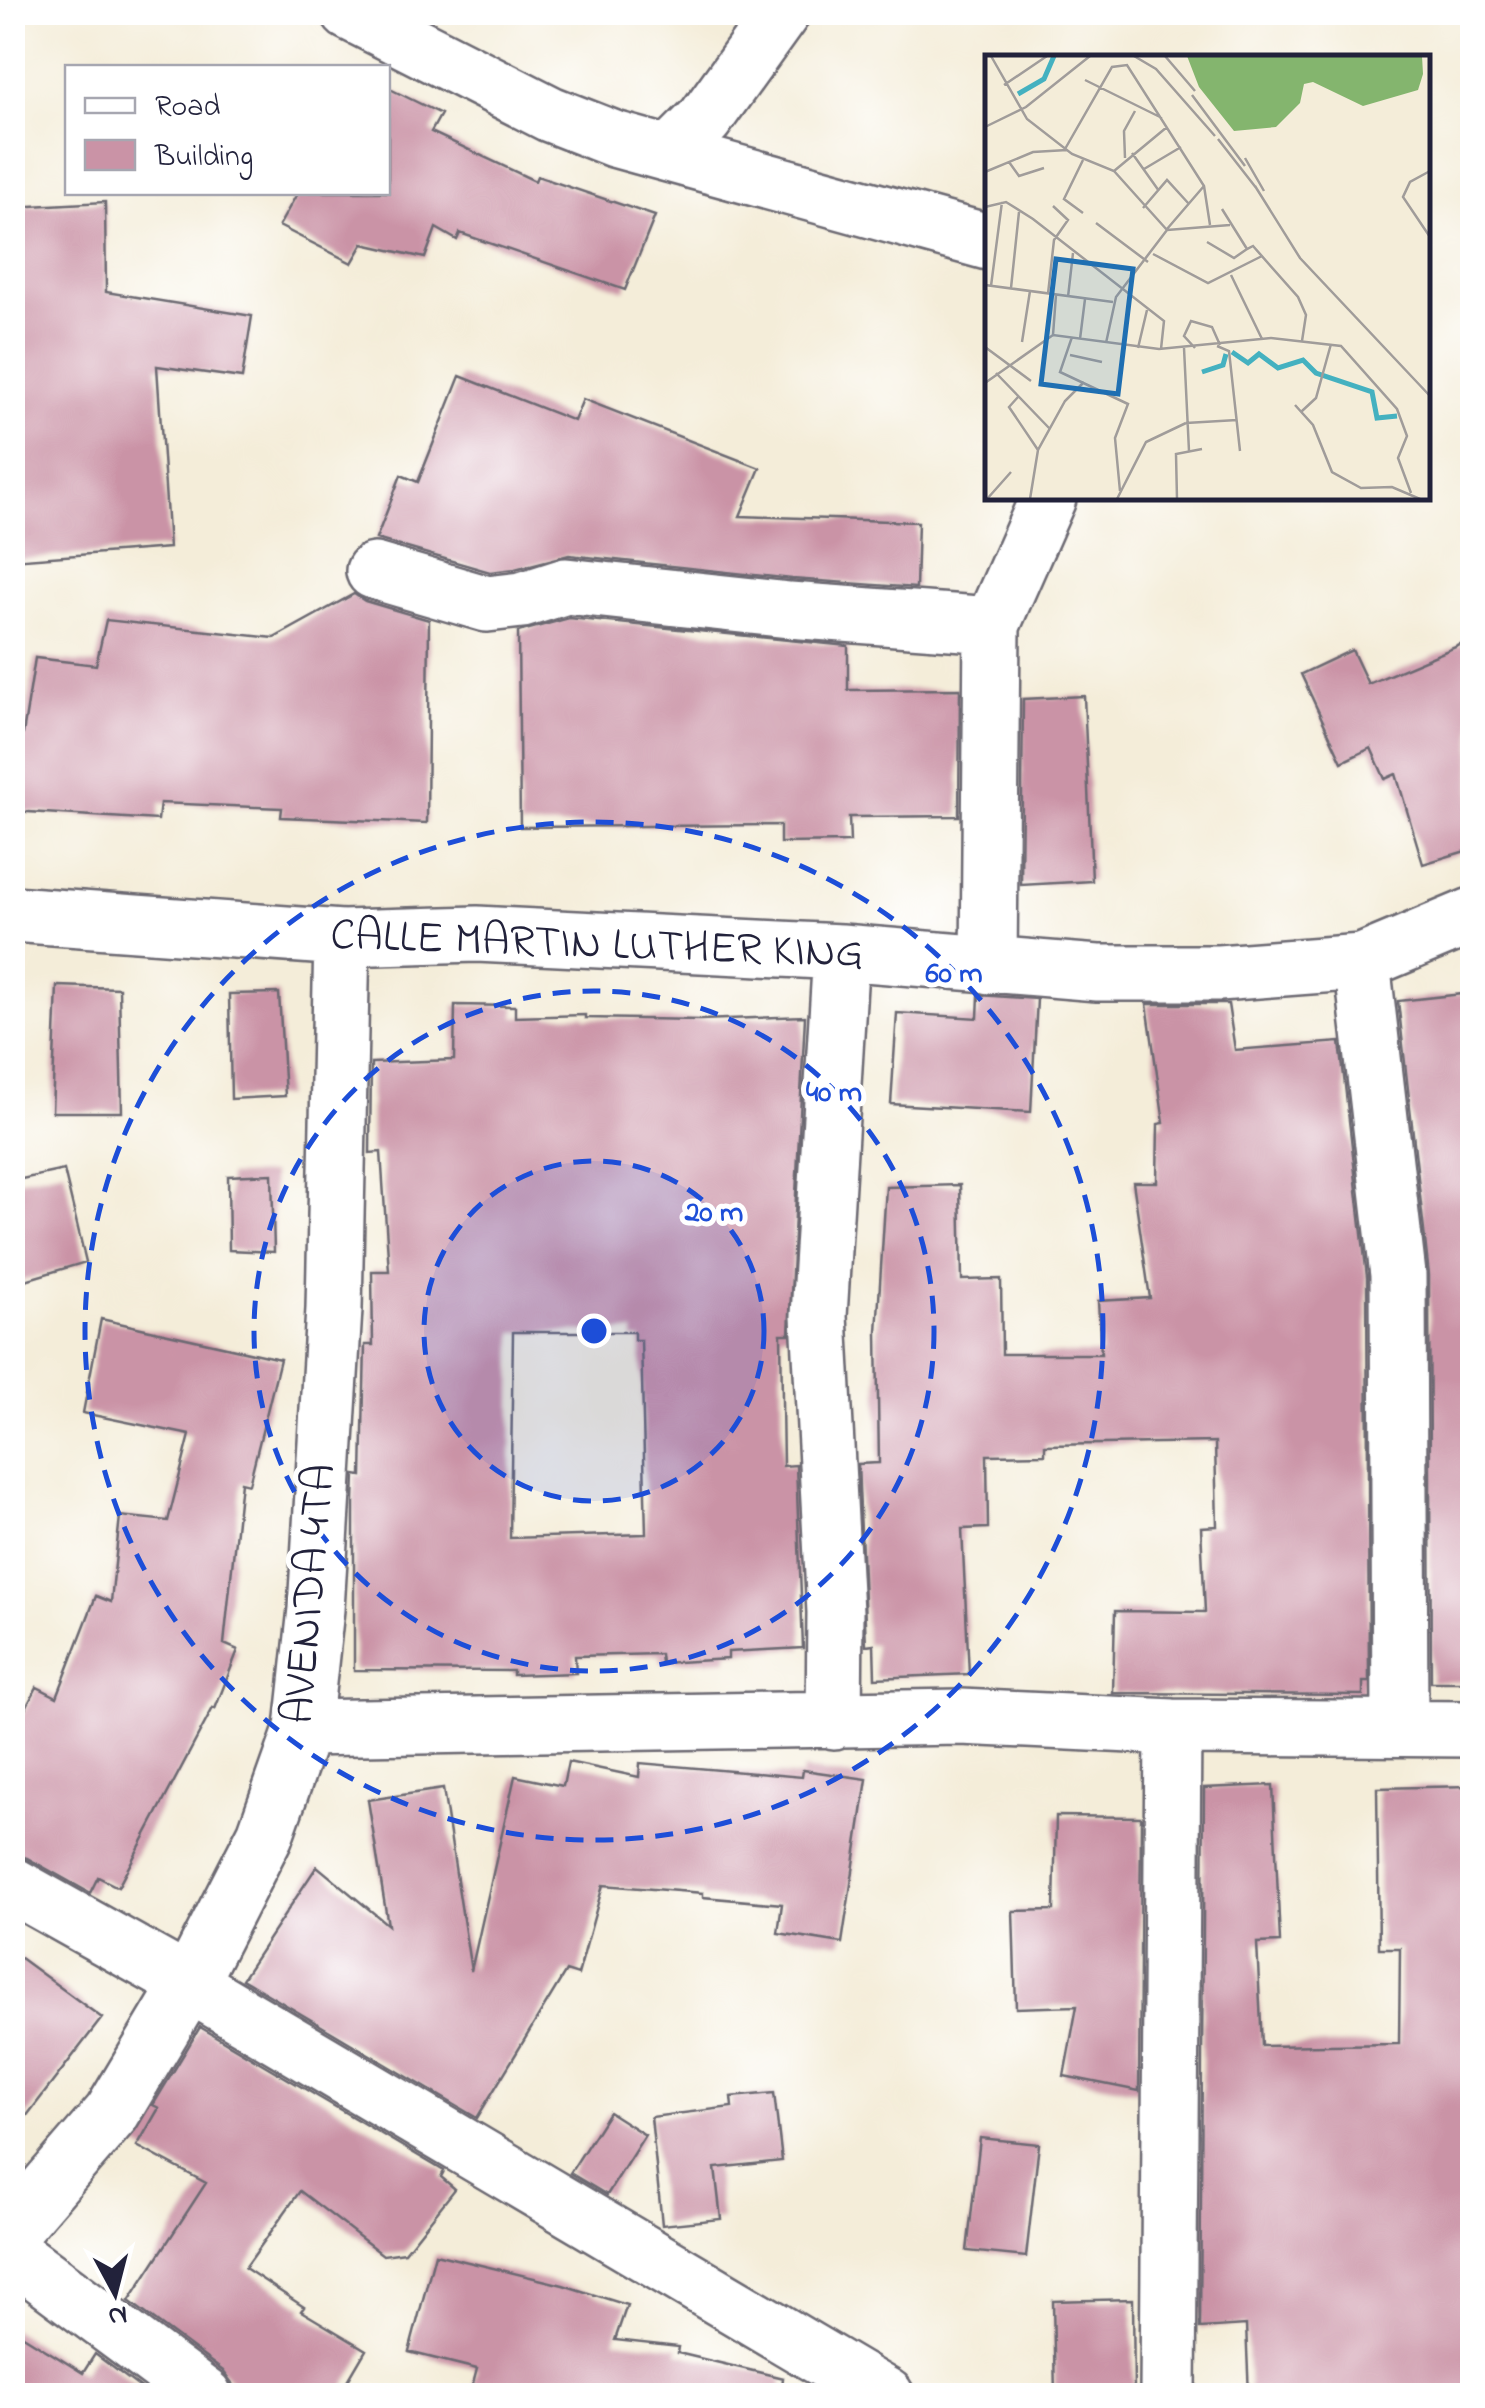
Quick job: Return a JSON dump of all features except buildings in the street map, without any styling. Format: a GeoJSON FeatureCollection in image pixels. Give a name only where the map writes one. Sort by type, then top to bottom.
{"type":"FeatureCollection","features":[{"type":"Feature","properties":{"kind":"street"},"geometry":{"type":"LineString","coordinates":[[350,12],[550,114],[614,139],[985,241]]}},
{"type":"Feature","properties":{"kind":"street"},"geometry":{"type":"LineString","coordinates":[[671,152],[705,119],[782,12]]}},
{"type":"Feature","properties":{"kind":"street"},"geometry":{"type":"LineString","coordinates":[[989,966],[992,625],[1047,500]]}},
{"type":"Feature","properties":{"kind":"street"},"geometry":{"type":"LineString","coordinates":[[374,571],[488,604],[522,600],[566,586],[789,610],[992,625]]}},
{"type":"Feature","properties":{"kind":"street","name":"CALLE MARTIN LUTHER KING"},"geometry":{"type":"LineString","coordinates":[[12,914],[342,938],[477,934],[842,952],[1098,974],[1219,973],[1362,962],[1472,916]]}},
{"type":"Feature","properties":{"kind":"street","name":"AVENIDA 4TA"},"geometry":{"type":"LineString","coordinates":[[12,2229],[112,2112],[188,1984],[265,1834],[303,1728],[316,1609],[334,1308],[342,938]]}},
{"type":"Feature","properties":{"kind":"street"},"geometry":{"type":"LineString","coordinates":[[834,1721],[835,1612],[820,1316],[842,952]]}},
{"type":"Feature","properties":{"kind":"street"},"geometry":{"type":"LineString","coordinates":[[1362,962],[1398,1275],[1400,1727]]}},
{"type":"Feature","properties":{"kind":"street"},"geometry":{"type":"LineString","coordinates":[[303,1728],[961,1717],[1173,1727],[1472,1729]]}},
{"type":"Feature","properties":{"kind":"street"},"geometry":{"type":"LineString","coordinates":[[1168,2396],[1173,1727]]}},
{"type":"Feature","properties":{"kind":"street"},"geometry":{"type":"LineString","coordinates":[[12,1884],[886,2396]]}},
{"type":"Feature","properties":{"kind":"street"},"geometry":{"type":"LineString","coordinates":[[12,2253],[204,2396]]}}]}
